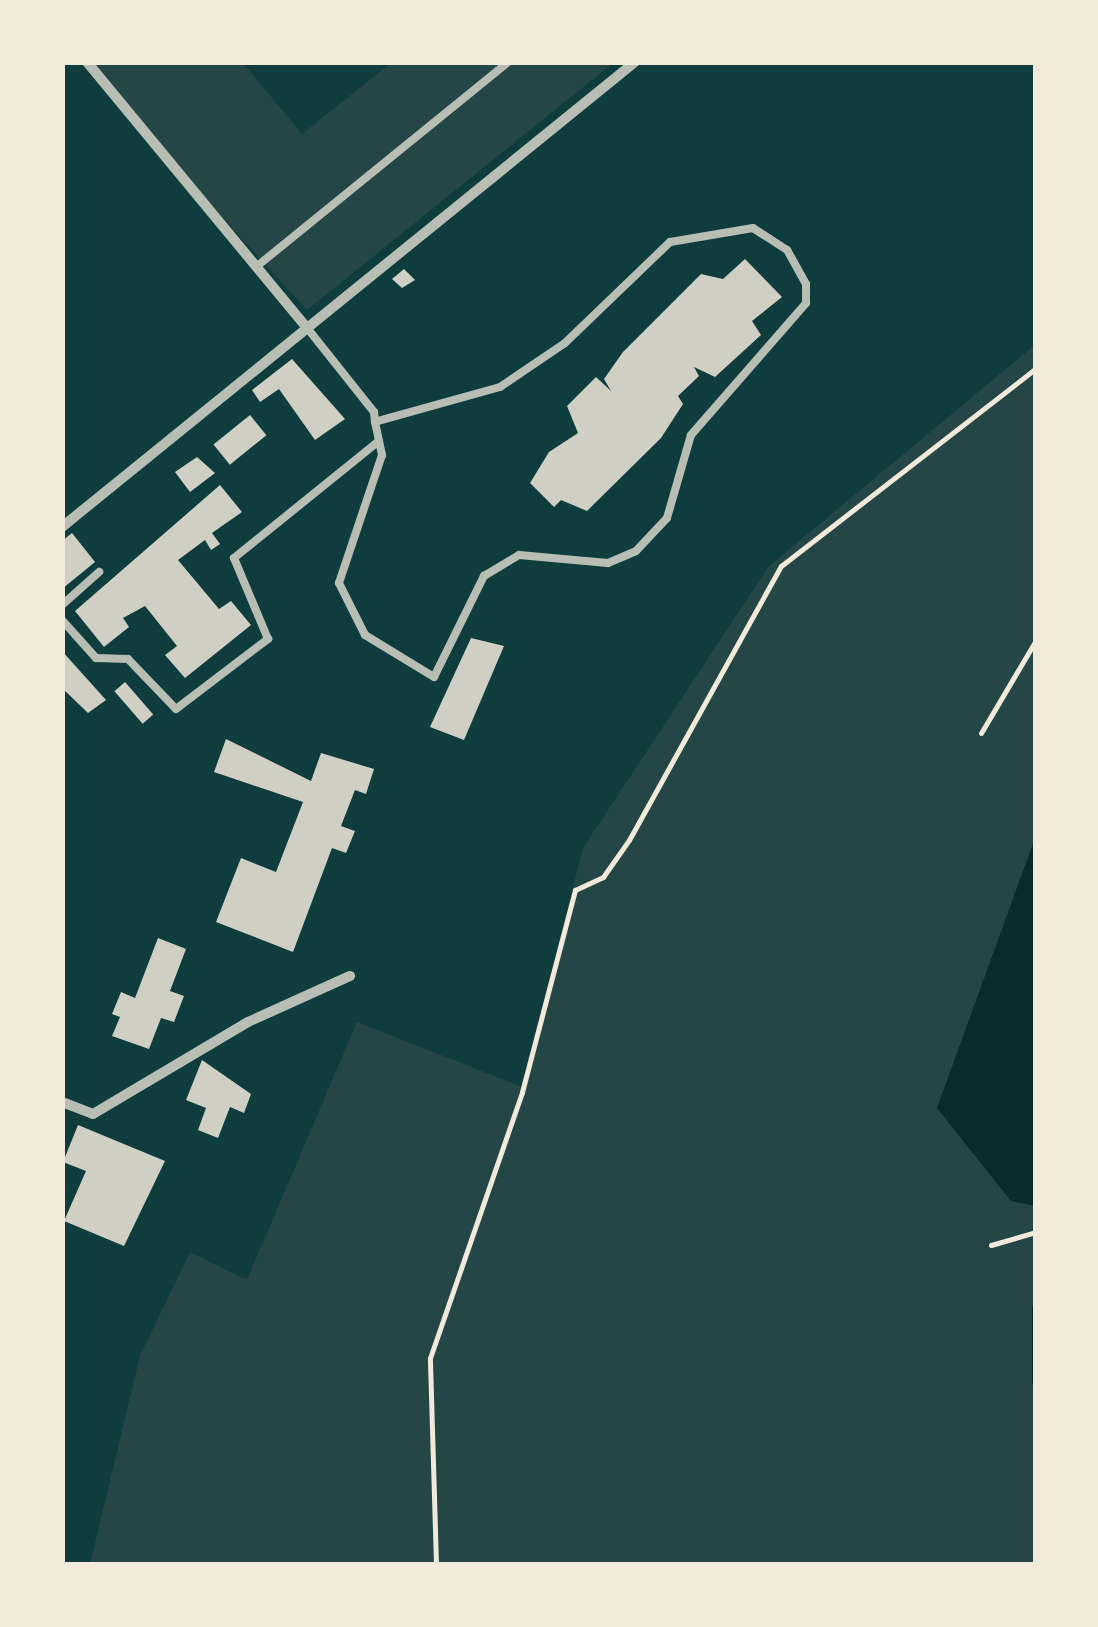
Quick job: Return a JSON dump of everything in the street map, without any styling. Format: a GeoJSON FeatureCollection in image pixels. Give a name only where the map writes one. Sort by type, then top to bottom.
{"type":"FeatureCollection","features":[{"type":"Feature","properties":{"kind":"street"},"geometry":{"type":"LineString","coordinates":[[87,62],[308,328]]}},
{"type":"Feature","properties":{"kind":"street"},"geometry":{"type":"LineString","coordinates":[[62,527],[634,63]]}},
{"type":"Feature","properties":{"kind":"street"},"geometry":{"type":"LineString","coordinates":[[62,1102],[93,1114],[248,1022],[350,976]]}},
{"type":"Feature","properties":{"kind":"lane"},"geometry":{"type":"LineString","coordinates":[[256,267],[508,62]]}},
{"type":"Feature","properties":{"kind":"lane"},"geometry":{"type":"LineString","coordinates":[[308,328],[376,422],[380,441],[340,583],[364,635],[434,677],[484,576],[520,555],[608,563],[636,551],[666,518],[691,436],[806,303],[806,284],[787,250],[753,228],[670,242],[566,343],[500,387],[376,422]]}},
{"type":"Feature","properties":{"kind":"lane"},"geometry":{"type":"LineString","coordinates":[[62,620],[96,658],[128,659],[176,709],[268,639],[234,558],[380,441]]}},
{"type":"Feature","properties":{"kind":"lane"},"geometry":{"type":"LineString","coordinates":[[62,605],[99,572]]}},
{"type":"Feature","properties":{"kind":"path"},"geometry":{"type":"LineString","coordinates":[[436,1564],[430,1358],[522,1092],[575,890],[604,877],[629,840],[781,566],[1036,368]]}},
{"type":"Feature","properties":{"kind":"path"},"geometry":{"type":"LineString","coordinates":[[981,732],[1036,640]]}},
{"type":"Feature","properties":{"kind":"path"},"geometry":{"type":"LineString","coordinates":[[991,1245],[1036,1232]]}},
{"type":"Feature","properties":{"kind":"shaded area"},"geometry":{"type":"Polygon","coordinates":[[[81,63],[243,63],[302,134],[391,63],[613,63],[307,310],[81,63]]]}},
{"type":"Feature","properties":{"kind":"shaded area"},"geometry":{"type":"Polygon","coordinates":[[[1035,345],[1035,1564],[90,1564],[140,1356],[190,1252],[247,1280],[357,1022],[522,1087],[583,848],[769,566],[1035,345]]]}},
{"type":"Feature","properties":{"kind":"shaded area"},"geometry":{"type":"Polygon","coordinates":[[[1035,838],[1035,1206],[1011,1201],[937,1108],[1035,838]]]}},
{"type":"Feature","properties":{"kind":"building"},"geometry":{"type":"Polygon","coordinates":[[[745,259],[782,297],[752,321],[761,335],[715,377],[694,367],[699,376],[678,396],[683,404],[661,438],[587,511],[561,500],[554,507],[530,483],[549,452],[578,433],[567,406],[596,377],[611,391],[604,379],[623,352],[701,274],[723,279],[745,259]]]}},
{"type":"Feature","properties":{"kind":"building"},"geometry":{"type":"Polygon","coordinates":[[[404,269],[415,280],[402,288],[392,279],[404,269]]]}},
{"type":"Feature","properties":{"kind":"building"},"geometry":{"type":"Polygon","coordinates":[[[292,359],[345,419],[315,440],[279,389],[260,402],[252,390],[292,359]]]}},
{"type":"Feature","properties":{"kind":"building"},"geometry":{"type":"Polygon","coordinates":[[[250,415],[266,435],[230,465],[213,445],[250,415]]]}},
{"type":"Feature","properties":{"kind":"building"},"geometry":{"type":"Polygon","coordinates":[[[197,457],[215,473],[190,492],[175,472],[197,457]]]}},
{"type":"Feature","properties":{"kind":"building"},"geometry":{"type":"Polygon","coordinates":[[[220,485],[242,512],[212,533],[220,544],[211,550],[205,540],[178,560],[219,609],[231,601],[251,625],[185,678],[165,655],[177,646],[145,606],[123,618],[129,627],[104,647],[75,611],[220,485]]]}},
{"type":"Feature","properties":{"kind":"building"},"geometry":{"type":"Polygon","coordinates":[[[72,533],[95,562],[62,589],[62,541],[72,533]]]}},
{"type":"Feature","properties":{"kind":"building"},"geometry":{"type":"Polygon","coordinates":[[[471,638],[504,646],[464,740],[430,727],[471,638]]]}},
{"type":"Feature","properties":{"kind":"building"},"geometry":{"type":"Polygon","coordinates":[[[62,651],[106,700],[88,713],[62,688],[62,651]]]}},
{"type":"Feature","properties":{"kind":"building"},"geometry":{"type":"Polygon","coordinates":[[[125,682],[153,714],[143,724],[114,691],[125,682]]]}},
{"type":"Feature","properties":{"kind":"building"},"geometry":{"type":"Polygon","coordinates":[[[226,739],[311,781],[321,753],[374,769],[366,794],[355,790],[341,826],[355,831],[346,853],[332,848],[293,952],[216,922],[241,858],[276,872],[303,802],[214,772],[226,739]]]}},
{"type":"Feature","properties":{"kind":"building"},"geometry":{"type":"Polygon","coordinates":[[[158,938],[186,949],[170,991],[184,996],[174,1022],[161,1018],[149,1049],[112,1036],[120,1017],[112,1014],[121,992],[135,998],[158,938]]]}},
{"type":"Feature","properties":{"kind":"building"},"geometry":{"type":"Polygon","coordinates":[[[202,1060],[251,1094],[244,1113],[230,1107],[218,1138],[198,1130],[206,1108],[186,1100],[202,1060]]]}},
{"type":"Feature","properties":{"kind":"building"},"geometry":{"type":"Polygon","coordinates":[[[78,1125],[165,1161],[124,1246],[64,1221],[86,1171],[63,1162],[78,1125]]]}},
{"type":"Feature","properties":{"kind":"waterway"},"geometry":{"type":"LineString","coordinates":[[1036,1308],[1036,1382]]}}]}
